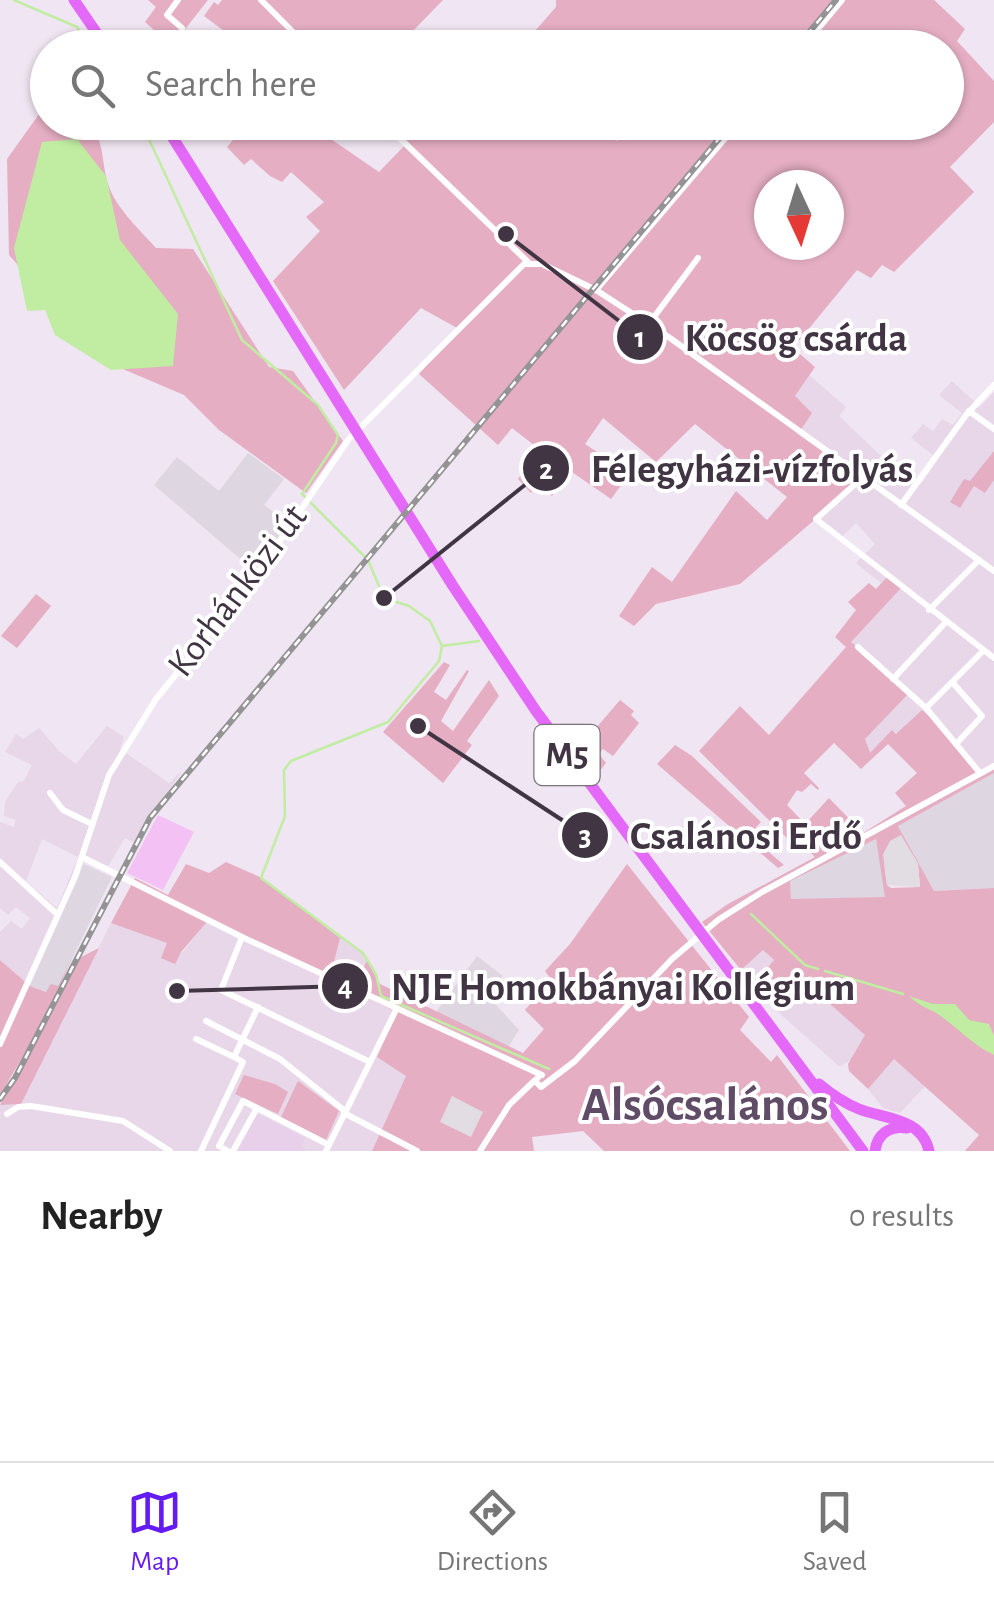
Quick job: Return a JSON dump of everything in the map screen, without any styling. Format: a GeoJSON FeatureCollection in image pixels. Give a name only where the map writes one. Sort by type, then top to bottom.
{"type":"FeatureCollection","features":[{"type":"Feature","properties":{"kind":"highway"},"geometry":{"type":"LineString","coordinates":[[77,0],[98,30]]}},
{"type":"Feature","properties":{"kind":"highway","name":"M5"},"geometry":{"type":"LineString","coordinates":[[171,140],[409,521],[565,760],[860,1151]]}},
{"type":"Feature","properties":{"kind":"highway","name":"M5"},"geometry":{"type":"LineString","coordinates":[[409,521],[569,758],[860,1151]]}},
{"type":"Feature","properties":{"kind":"highway"},"geometry":{"type":"LineString","coordinates":[[786,1048],[819,1084],[838,1098],[918,1129],[927,1140],[928,1151]]}},
{"type":"Feature","properties":{"kind":"highway"},"geometry":{"type":"LineString","coordinates":[[875,1151],[880,1136],[899,1126],[917,1133],[928,1151]]}},
{"type":"Feature","properties":{"kind":"street"},"geometry":{"type":"LineString","coordinates":[[178,0],[166,15],[182,28]]}},
{"type":"Feature","properties":{"kind":"street"},"geometry":{"type":"LineString","coordinates":[[260,0],[291,30]]}},
{"type":"Feature","properties":{"kind":"street"},"geometry":{"type":"LineString","coordinates":[[817,30],[842,0]]}},
{"type":"Feature","properties":{"kind":"street"},"geometry":{"type":"LineString","coordinates":[[402,140],[529,263],[542,264],[596,290],[994,571]]}},
{"type":"Feature","properties":{"kind":"street"},"geometry":{"type":"LineString","coordinates":[[596,290],[724,140]]}},
{"type":"Feature","properties":{"kind":"street"},"geometry":{"type":"LineString","coordinates":[[648,325],[698,258]]}},
{"type":"Feature","properties":{"kind":"street","name":"Korhánközi út"},"geometry":{"type":"LineString","coordinates":[[0,1044],[82,857],[108,775],[156,699],[261,569],[358,428],[516,270],[529,263]]}},
{"type":"Feature","properties":{"kind":"street"},"geometry":{"type":"LineString","coordinates":[[901,505],[970,411],[994,385]]}},
{"type":"Feature","properties":{"kind":"street"},"geometry":{"type":"LineString","coordinates":[[970,411],[994,429]]}},
{"type":"Feature","properties":{"kind":"street"},"geometry":{"type":"LineString","coordinates":[[863,477],[816,519],[994,658]]}},
{"type":"Feature","properties":{"kind":"street"},"geometry":{"type":"LineString","coordinates":[[929,610],[979,560]]}},
{"type":"Feature","properties":{"kind":"street"},"geometry":{"type":"LineString","coordinates":[[893,678],[945,623]]}},
{"type":"Feature","properties":{"kind":"street"},"geometry":{"type":"LineString","coordinates":[[858,647],[926,708],[980,773]]}},
{"type":"Feature","properties":{"kind":"street"},"geometry":{"type":"LineString","coordinates":[[926,708],[984,651]]}},
{"type":"Feature","properties":{"kind":"street"},"geometry":{"type":"LineString","coordinates":[[953,682],[982,716],[956,744]]}},
{"type":"Feature","properties":{"kind":"street"},"geometry":{"type":"LineString","coordinates":[[482,1149],[502,1114],[522,1090],[574,1061],[705,930],[762,892],[994,766]]}},
{"type":"Feature","properties":{"kind":"street"},"geometry":{"type":"LineString","coordinates":[[50,793],[64,810],[92,824]]}},
{"type":"Feature","properties":{"kind":"street"},"geometry":{"type":"LineString","coordinates":[[82,857],[242,937],[530,1068],[539,1079]]}},
{"type":"Feature","properties":{"kind":"street"},"geometry":{"type":"LineString","coordinates":[[0,862],[58,915]]}},
{"type":"Feature","properties":{"kind":"street"},"geometry":{"type":"LineString","coordinates":[[242,937],[221,990],[370,1062]]}},
{"type":"Feature","properties":{"kind":"street"},"geometry":{"type":"LineString","coordinates":[[234,1057],[258,1007]]}},
{"type":"Feature","properties":{"kind":"street"},"geometry":{"type":"LineString","coordinates":[[257,1108],[230,1151],[219,1146],[243,1102],[257,1108],[328,1148],[397,1008]]}},
{"type":"Feature","properties":{"kind":"street"},"geometry":{"type":"LineString","coordinates":[[206,1021],[280,1059],[345,1112],[417,1151]]}},
{"type":"Feature","properties":{"kind":"street"},"geometry":{"type":"LineString","coordinates":[[196,1040],[243,1062],[201,1151]]}},
{"type":"Feature","properties":{"kind":"street"},"geometry":{"type":"LineString","coordinates":[[7,1114],[30,1106],[124,1122],[170,1151]]}},
{"type":"Feature","properties":{"kind":"shaded area"},"geometry":{"type":"Polygon","coordinates":[[[148,0],[208,0],[184,30],[154,30],[145,22],[156,7],[148,0]]]}},
{"type":"Feature","properties":{"kind":"shaded area"},"geometry":{"type":"Polygon","coordinates":[[[222,0],[443,0],[414,30],[223,30],[204,16],[214,2],[218,5],[222,0]]]}},
{"type":"Feature","properties":{"kind":"shaded area"},"geometry":{"type":"Polygon","coordinates":[[[556,0],[934,0],[964,30],[536,30],[556,7],[556,0]]]}},
{"type":"Feature","properties":{"kind":"shaded area"},"geometry":{"type":"Polygon","coordinates":[[[964,49],[994,81],[994,122],[950,167],[974,192],[894,272],[882,265],[871,278],[857,270],[793,348],[815,367],[795,396],[812,413],[798,434],[862,479],[740,584],[656,604],[634,626],[619,616],[652,567],[672,582],[736,491],[767,520],[787,497],[695,424],[656,462],[603,418],[585,444],[601,460],[628,476],[611,499],[569,470],[552,496],[536,486],[531,493],[518,479],[529,462],[544,472],[552,459],[512,428],[498,445],[419,374],[459,329],[421,308],[344,390],[273,281],[320,231],[306,217],[324,202],[291,172],[282,182],[251,159],[244,165],[227,147],[233,140],[332,140],[379,172],[407,143],[404,140],[964,140],[964,49]]]}},
{"type":"Feature","properties":{"kind":"shaded area"},"geometry":{"type":"Polygon","coordinates":[[[30,127],[30,140],[98,140],[111,193],[122,210],[156,248],[193,249],[269,367],[293,371],[343,441],[306,493],[219,430],[184,395],[104,361],[9,255],[7,159],[30,127]]]}},
{"type":"Feature","properties":{"kind":"shaded area"},"geometry":{"type":"Polygon","coordinates":[[[78,140],[106,176],[120,240],[178,314],[173,366],[111,370],[55,335],[45,310],[27,311],[14,248],[42,142],[78,140]]]}},
{"type":"Feature","properties":{"kind":"shaded area"},"geometry":{"type":"Polygon","coordinates":[[[809,375],[846,407],[839,416],[880,455],[921,484],[938,459],[911,438],[923,424],[933,431],[942,419],[953,425],[962,413],[939,395],[952,381],[980,407],[994,392],[994,451],[970,482],[965,479],[985,492],[994,480],[994,763],[977,773],[893,731],[870,754],[864,740],[851,642],[887,577],[881,583],[856,563],[875,544],[856,523],[842,537],[818,520],[798,434],[794,396],[809,375]]]}},
{"type":"Feature","properties":{"kind":"shaded area"},"geometry":{"type":"Polygon","coordinates":[[[994,451],[994,480],[985,493],[974,486],[960,508],[950,502],[964,479],[970,481],[994,451]]]}},
{"type":"Feature","properties":{"kind":"shaded area"},"geometry":{"type":"Polygon","coordinates":[[[248,453],[284,479],[264,505],[288,523],[256,569],[154,485],[177,457],[219,491],[248,453]]]}},
{"type":"Feature","properties":{"kind":"shaded area"},"geometry":{"type":"Polygon","coordinates":[[[887,577],[901,588],[851,642],[908,694],[865,739],[870,753],[892,730],[896,734],[922,710],[977,772],[994,763],[994,773],[898,826],[934,891],[994,888],[994,1040],[987,1036],[987,1025],[972,1022],[954,1006],[945,1006],[940,1013],[994,1049],[994,1151],[965,1151],[979,1135],[894,1059],[868,1089],[849,1071],[848,1064],[865,1035],[794,972],[785,981],[781,977],[774,980],[765,971],[774,960],[763,950],[741,970],[702,922],[815,857],[797,839],[792,843],[699,751],[740,706],[769,735],[846,647],[835,637],[856,610],[848,602],[869,583],[876,589],[887,577]],[[834,743],[804,773],[818,790],[811,784],[802,792],[797,790],[787,805],[805,824],[829,798],[863,833],[906,806],[895,793],[917,773],[888,744],[861,769],[834,743]],[[901,836],[894,840],[885,857],[887,885],[920,887],[918,864],[901,836]],[[876,839],[790,881],[791,899],[885,897],[876,839]]]}},
{"type":"Feature","properties":{"kind":"shaded area"},"geometry":{"type":"Polygon","coordinates":[[[36,594],[51,606],[17,648],[1,636],[36,594]]]}},
{"type":"Feature","properties":{"kind":"shaded area"},"geometry":{"type":"Polygon","coordinates":[[[444,662],[450,665],[434,692],[446,700],[469,671],[441,721],[453,731],[489,680],[499,696],[467,741],[472,745],[443,783],[383,732],[444,662]]]}},
{"type":"Feature","properties":{"kind":"shaded area"},"geometry":{"type":"Polygon","coordinates":[[[620,700],[634,711],[631,715],[639,723],[613,756],[603,749],[599,754],[606,763],[597,774],[580,747],[620,700]]]}},
{"type":"Feature","properties":{"kind":"shaded area"},"geometry":{"type":"Polygon","coordinates":[[[107,726],[124,737],[120,749],[169,783],[182,771],[135,843],[125,838],[108,866],[87,857],[30,986],[0,960],[0,932],[11,921],[22,929],[30,918],[16,907],[8,915],[0,908],[0,822],[14,827],[16,820],[4,816],[5,802],[32,765],[5,752],[16,734],[23,739],[39,728],[76,764],[107,726]],[[42,839],[26,881],[57,908],[78,857],[42,839]]]}},
{"type":"Feature","properties":{"kind":"shaded area"},"geometry":{"type":"Polygon","coordinates":[[[675,745],[692,756],[761,822],[749,835],[784,865],[778,868],[657,764],[675,745]]]}},
{"type":"Feature","properties":{"kind":"shaded area"},"geometry":{"type":"Polygon","coordinates":[[[994,773],[994,888],[934,891],[898,826],[994,773]]]}},
{"type":"Feature","properties":{"kind":"shaded area"},"geometry":{"type":"Polygon","coordinates":[[[901,835],[918,864],[920,887],[887,885],[883,854],[890,841],[901,835]]]}},
{"type":"Feature","properties":{"kind":"shaded area"},"geometry":{"type":"Polygon","coordinates":[[[876,839],[886,897],[791,900],[790,880],[876,839]]]}},
{"type":"Feature","properties":{"kind":"shaded area"},"geometry":{"type":"Polygon","coordinates":[[[226,862],[262,878],[340,938],[331,974],[354,984],[367,961],[380,984],[523,1053],[544,1029],[525,1010],[551,979],[545,971],[570,944],[627,864],[749,1017],[740,1030],[771,1062],[777,1055],[850,1151],[604,1151],[583,1131],[532,1137],[534,1151],[372,1151],[406,1076],[377,1057],[397,1012],[207,922],[175,964],[161,958],[167,943],[111,923],[135,878],[168,895],[186,864],[209,873],[226,862]]]}},
{"type":"Feature","properties":{"kind":"shaded area"},"geometry":{"type":"Polygon","coordinates":[[[84,864],[112,877],[58,987],[47,992],[30,986],[84,864]]]}},
{"type":"Feature","properties":{"kind":"shaded area"},"geometry":{"type":"Polygon","coordinates":[[[207,921],[397,1012],[406,1076],[372,1151],[0,1151],[0,1105],[21,1104],[111,923],[159,939],[183,952],[207,921]]]}},
{"type":"Feature","properties":{"kind":"shaded area"},"geometry":{"type":"Polygon","coordinates":[[[340,938],[367,961],[354,984],[331,974],[340,938]]]}},
{"type":"Feature","properties":{"kind":"shaded area"},"geometry":{"type":"Polygon","coordinates":[[[99,948],[21,1104],[0,1105],[79,958],[99,948]]]}},
{"type":"Feature","properties":{"kind":"shaded area"},"geometry":{"type":"Polygon","coordinates":[[[763,949],[774,961],[777,978],[786,980],[794,971],[866,1035],[852,1059],[840,1067],[768,1003],[741,970],[763,949]]]}},
{"type":"Feature","properties":{"kind":"shaded area"},"geometry":{"type":"Polygon","coordinates":[[[477,956],[503,976],[487,995],[519,1030],[507,1049],[433,1016],[477,956]]]}},
{"type":"Feature","properties":{"kind":"shaded area"},"geometry":{"type":"Polygon","coordinates":[[[73,957],[40,1028],[0,1095],[0,960],[30,986],[46,992],[51,984],[58,986],[73,957]]]}},
{"type":"Feature","properties":{"kind":"shaded area"},"geometry":{"type":"Polygon","coordinates":[[[909,996],[933,1004],[955,1004],[969,1020],[989,1024],[994,1036],[994,1055],[973,1042],[909,996]]]}},
{"type":"Feature","properties":{"kind":"shaded area"},"geometry":{"type":"Polygon","coordinates":[[[894,1058],[925,1086],[900,1113],[883,1108],[868,1089],[894,1058]]]}},
{"type":"Feature","properties":{"kind":"shaded area"},"geometry":{"type":"Polygon","coordinates":[[[244,1075],[288,1092],[278,1114],[235,1094],[244,1075]]]}},
{"type":"Feature","properties":{"kind":"shaded area"},"geometry":{"type":"Polygon","coordinates":[[[298,1081],[339,1111],[326,1140],[281,1117],[298,1081]]]}},
{"type":"Feature","properties":{"kind":"shaded area"},"geometry":{"type":"Polygon","coordinates":[[[452,1096],[483,1112],[471,1137],[440,1122],[452,1096]]]}},
{"type":"Feature","properties":{"kind":"shaded area"},"geometry":{"type":"Polygon","coordinates":[[[257,1114],[305,1138],[302,1146],[307,1151],[238,1151],[257,1114]]]}},
{"type":"Feature","properties":{"kind":"sand"},"geometry":{"type":"Polygon","coordinates":[[[158,815],[194,832],[163,890],[127,873],[158,815]]]}},
{"type":"Feature","properties":{"kind":"waterway"},"geometry":{"type":"LineString","coordinates":[[14,0],[79,30]]}},
{"type":"Feature","properties":{"kind":"waterway"},"geometry":{"type":"LineString","coordinates":[[149,140],[242,340],[318,405],[338,435],[302,494],[368,560],[384,598],[409,606],[430,621],[442,646],[439,661],[388,722],[291,761],[284,770],[285,816],[261,878],[363,953],[376,974],[381,996],[549,1069]]}},
{"type":"Feature","properties":{"kind":"waterway"},"geometry":{"type":"LineString","coordinates":[[442,646],[479,641]]}},
{"type":"Feature","properties":{"kind":"waterway"},"geometry":{"type":"LineString","coordinates":[[751,914],[805,965],[818,969]]}},
{"type":"Feature","properties":{"kind":"waterway"},"geometry":{"type":"LineString","coordinates":[[825,971],[903,994]]}},
{"type":"Feature","properties":{"kind":"railway"},"geometry":{"type":"LineString","coordinates":[[811,30],[836,0]]}},
{"type":"Feature","properties":{"kind":"railway"},"geometry":{"type":"LineString","coordinates":[[0,1099],[15,1078],[150,818],[718,140]]}},
{"type":"Feature","properties":{"kind":"place","name":"Köcsög csárda"},"geometry":{"type":"Point","coordinates":[506,234]}},
{"type":"Feature","properties":{"kind":"place","name":"Félegyházi-vízfolyás"},"geometry":{"type":"Point","coordinates":[384,598]}},
{"type":"Feature","properties":{"kind":"place","name":"Csalánosi Erdő"},"geometry":{"type":"Point","coordinates":[418,726]}},
{"type":"Feature","properties":{"kind":"place","name":"NJE Homokbányai Kollégium"},"geometry":{"type":"Point","coordinates":[177,991]}},
{"type":"Feature","properties":{"kind":"district","name":"Alsócsalános"},"geometry":{"type":"Point","coordinates":[705,1106]}}]}
